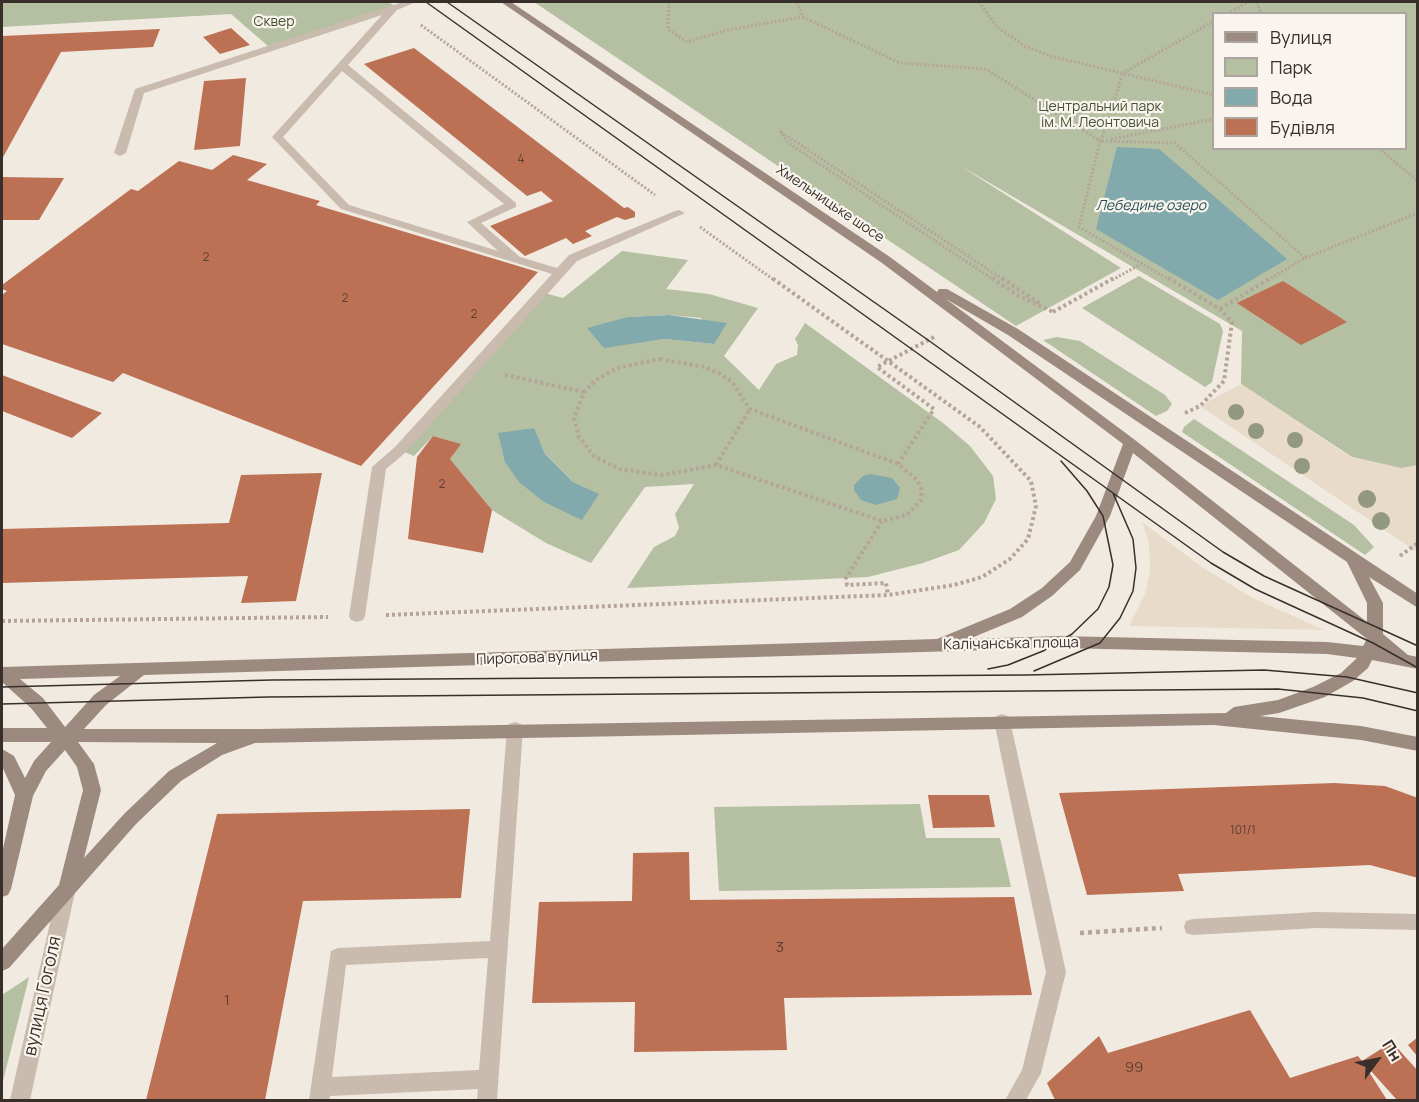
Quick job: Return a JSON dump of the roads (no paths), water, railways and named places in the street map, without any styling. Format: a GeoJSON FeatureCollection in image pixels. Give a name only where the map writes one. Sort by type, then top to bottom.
{"type":"FeatureCollection","features":[{"type":"Feature","properties":{"kind":"main road","name":"Хмельницьке шосе"},"geometry":{"type":"LineString","coordinates":[[505,2],[886,260],[1130,443]]}},
{"type":"Feature","properties":{"kind":"main road"},"geometry":{"type":"LineString","coordinates":[[886,260],[1013,332],[1418,602]]}},
{"type":"Feature","properties":{"kind":"main road","name":"Калічанська площа"},"geometry":{"type":"LineString","coordinates":[[935,645],[1016,613],[1047,592],[1075,566],[1102,516],[1130,443],[1372,645],[1410,661],[1418,669]]}},
{"type":"Feature","properties":{"kind":"main road"},"geometry":{"type":"LineString","coordinates":[[1214,718],[1279,706],[1319,692],[1347,678],[1372,645],[1375,603],[1350,558]]}},
{"type":"Feature","properties":{"kind":"main road","name":"Калічанська площа"},"geometry":{"type":"LineString","coordinates":[[935,645],[1059,642],[1327,648],[1372,645]]}},
{"type":"Feature","properties":{"kind":"main road","name":"Пирогова вулиця"},"geometry":{"type":"LineString","coordinates":[[2,673],[935,645]]}},
{"type":"Feature","properties":{"kind":"main road"},"geometry":{"type":"LineString","coordinates":[[2,889],[24,795],[40,766],[100,700],[139,670]]}},
{"type":"Feature","properties":{"kind":"main road","name":"Пирогова вулиця"},"geometry":{"type":"LineString","coordinates":[[2,673],[37,702],[85,764],[92,790],[66,892]]}},
{"type":"Feature","properties":{"kind":"main road"},"geometry":{"type":"LineString","coordinates":[[1002,721],[1214,718],[1361,734],[1418,744]]}},
{"type":"Feature","properties":{"kind":"main road","name":"Пирогова вулиця"},"geometry":{"type":"LineString","coordinates":[[65,737],[260,736],[515,729],[1002,721]]}},
{"type":"Feature","properties":{"kind":"main road"},"geometry":{"type":"LineString","coordinates":[[2,735],[65,737]]}},
{"type":"Feature","properties":{"kind":"main road","name":"Пирогова вулиця"},"geometry":{"type":"LineString","coordinates":[[2,962],[130,819],[175,776],[216,750],[260,736]]}},
{"type":"Feature","properties":{"kind":"main road"},"geometry":{"type":"LineString","coordinates":[[2,756],[8,761],[24,795]]}},
{"type":"Feature","properties":{"kind":"street"},"geometry":{"type":"LineString","coordinates":[[120,153],[139,91],[411,2]]}},
{"type":"Feature","properties":{"kind":"street"},"geometry":{"type":"LineString","coordinates":[[395,6],[277,137],[345,207],[557,272]]}},
{"type":"Feature","properties":{"kind":"street"},"geometry":{"type":"LineString","coordinates":[[342,65],[512,205],[473,222],[516,260]]}},
{"type":"Feature","properties":{"kind":"street"},"geometry":{"type":"LineString","coordinates":[[357,616],[379,467],[400,450],[557,272],[573,258],[679,213]]}},
{"type":"Feature","properties":{"kind":"street"},"geometry":{"type":"LineString","coordinates":[[1002,721],[1056,972],[1031,1073],[1015,1101]]}},
{"type":"Feature","properties":{"kind":"street"},"geometry":{"type":"LineString","coordinates":[[487,1101],[515,729]]}},
{"type":"Feature","properties":{"kind":"street","name":"вулиця Гоголя"},"geometry":{"type":"LineString","coordinates":[[20,1101],[66,892]]}},
{"type":"Feature","properties":{"kind":"street"},"geometry":{"type":"LineString","coordinates":[[1193,927],[1317,920],[1418,922]]}},
{"type":"Feature","properties":{"kind":"street"},"geometry":{"type":"LineString","coordinates":[[488,1079],[320,1094],[338,957],[498,949]]}},
{"type":"Feature","properties":{"kind":"water","name":"Лебедине озеро"},"geometry":{"type":"Polygon","coordinates":[[[1117,147],[1159,149],[1287,259],[1218,300],[1096,229],[1117,147]]]}},
{"type":"Feature","properties":{"kind":"water"},"geometry":{"type":"Polygon","coordinates":[[[669,315],[727,323],[714,344],[665,339],[604,348],[587,328],[628,317],[669,315]]]}},
{"type":"Feature","properties":{"kind":"water"},"geometry":{"type":"Polygon","coordinates":[[[534,428],[545,454],[573,482],[599,494],[582,520],[544,502],[519,482],[505,462],[498,433],[534,428]]]}},
{"type":"Feature","properties":{"kind":"water"},"geometry":{"type":"Polygon","coordinates":[[[870,474],[892,478],[900,488],[897,499],[876,505],[861,500],[854,490],[854,485],[863,476],[870,474]]]}},
{"type":"Feature","properties":{"kind":"tram line"},"geometry":{"type":"LineString","coordinates":[[426,2],[1211,563],[1255,589],[1373,643],[1418,668]]}},
{"type":"Feature","properties":{"kind":"tram line"},"geometry":{"type":"LineString","coordinates":[[447,2],[928,340],[1223,552],[1264,576],[1418,646]]}},
{"type":"Feature","properties":{"kind":"tram line"},"geometry":{"type":"LineString","coordinates":[[988,669],[1008,665],[1043,651],[1072,634],[1098,609],[1109,587],[1113,565],[1103,516],[1087,491],[1061,461]]}},
{"type":"Feature","properties":{"kind":"tram line"},"geometry":{"type":"LineString","coordinates":[[1034,671],[1100,643],[1120,618],[1133,591],[1136,568],[1133,539],[1113,493]]}},
{"type":"Feature","properties":{"kind":"tram line"},"geometry":{"type":"LineString","coordinates":[[2,687],[272,680],[1025,675],[1264,670],[1347,677],[1418,693]]}},
{"type":"Feature","properties":{"kind":"tram line"},"geometry":{"type":"LineString","coordinates":[[2,704],[268,697],[1278,689],[1363,698],[1418,711]]}},
{"type":"Feature","properties":{"kind":"park label","name":"Сквер"},"geometry":{"type":"Point","coordinates":[274,22]}},
{"type":"Feature","properties":{"kind":"park label","name":"Центральний парк ім. М. Леонтовича"},"geometry":{"type":"Point","coordinates":[1100,116]}}]}
